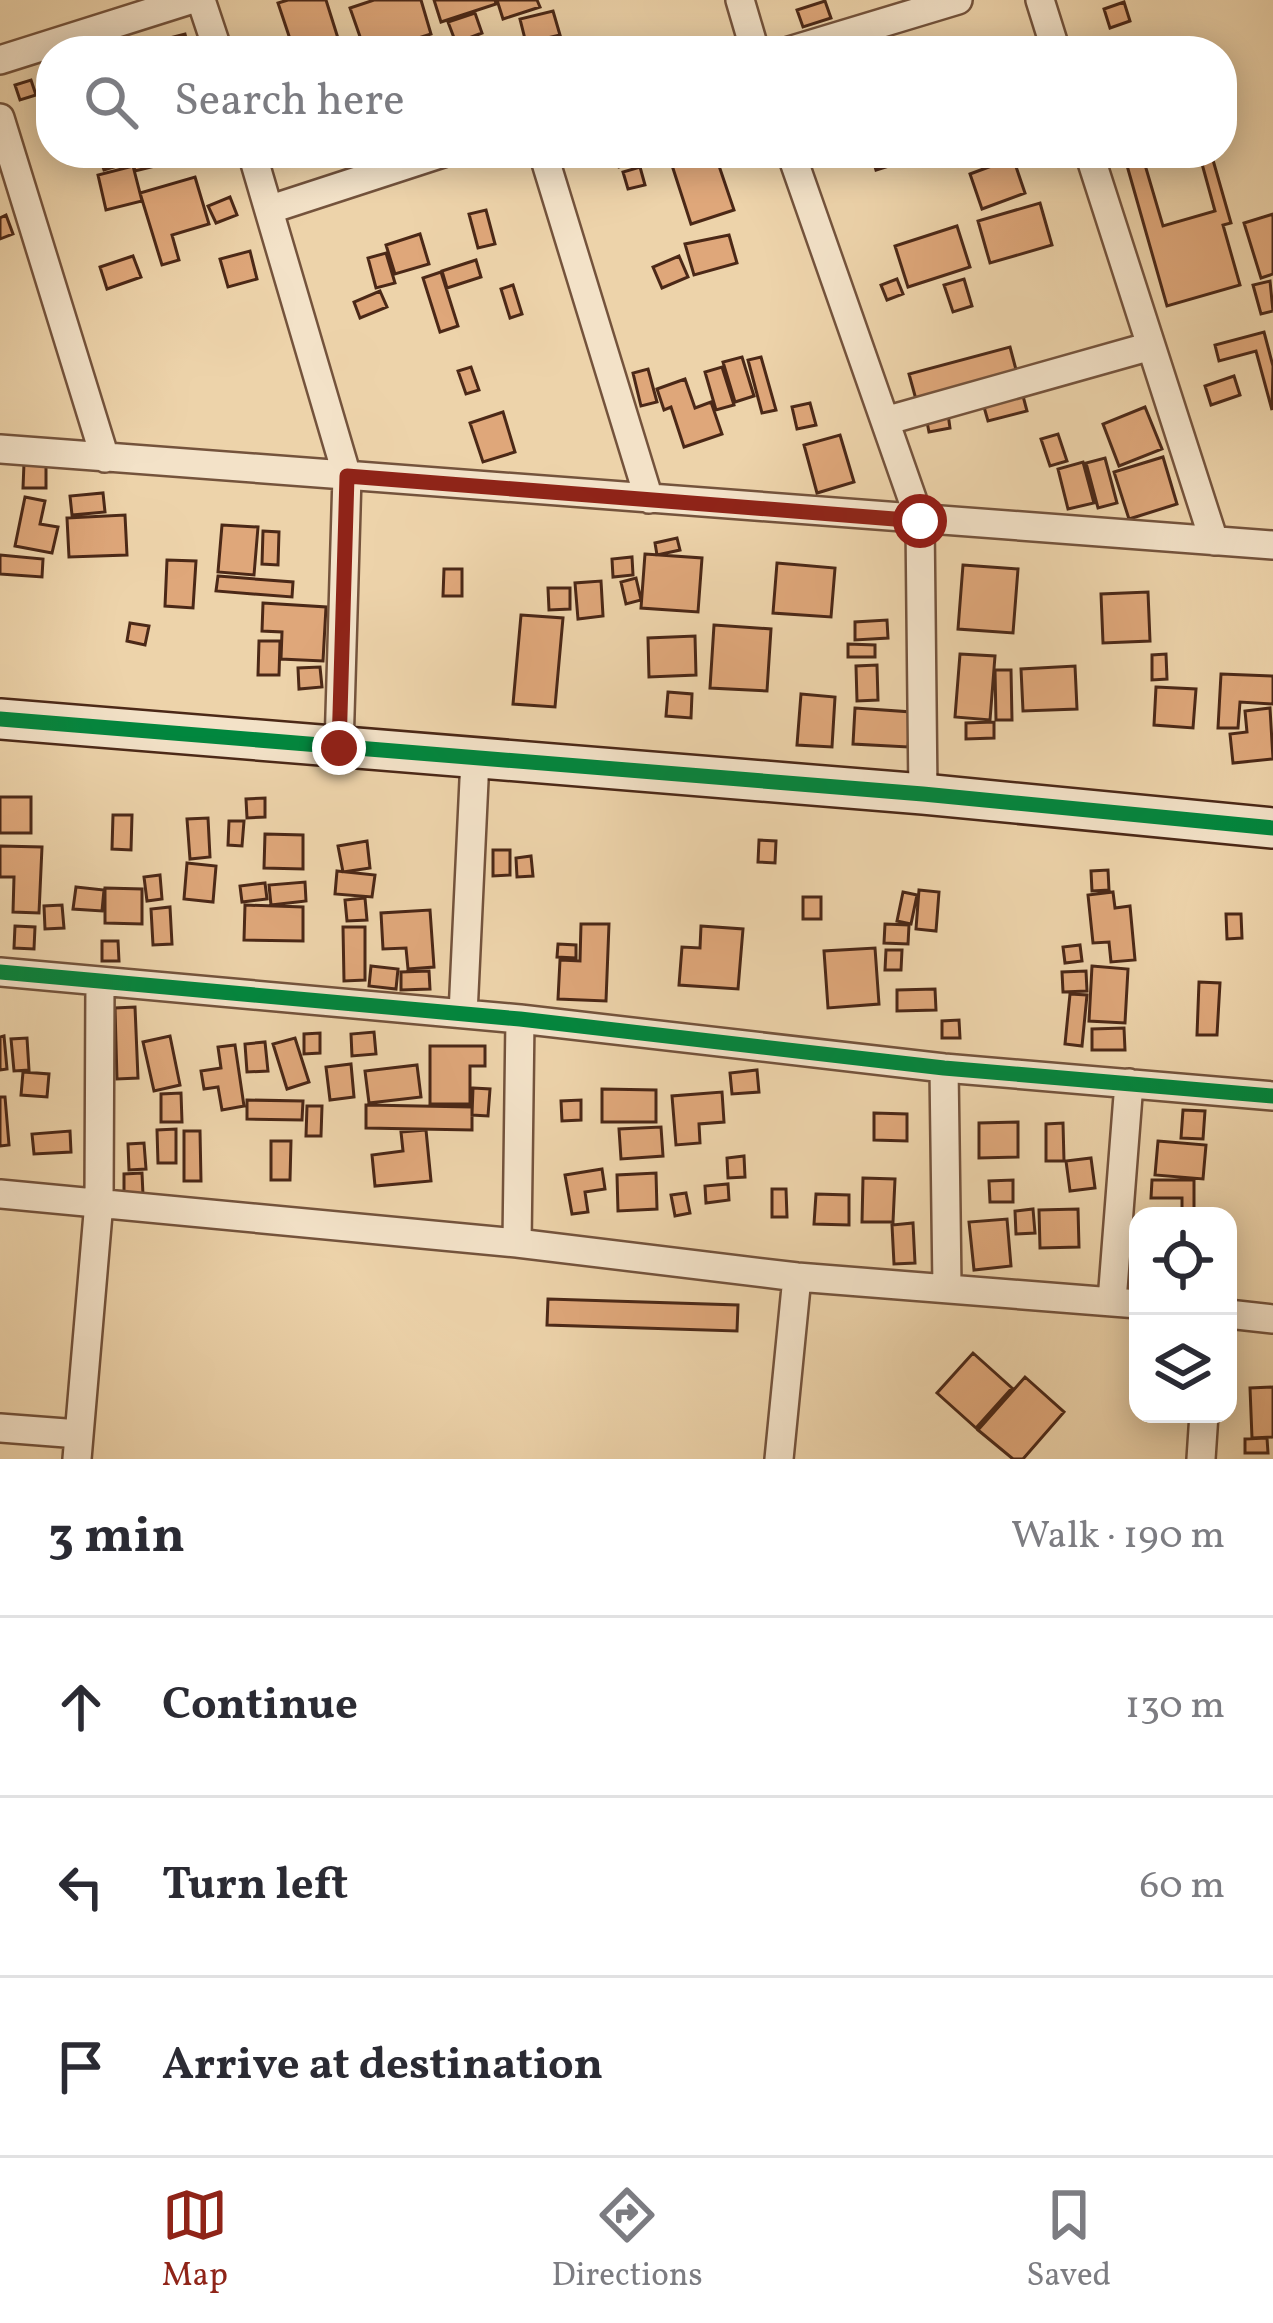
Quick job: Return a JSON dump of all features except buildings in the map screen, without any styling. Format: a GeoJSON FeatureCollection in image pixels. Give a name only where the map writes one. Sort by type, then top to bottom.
{"type":"FeatureCollection","features":[{"type":"Feature","properties":{"kind":"street"},"geometry":{"type":"LineString","coordinates":[[76,36],[190,0]]}},
{"type":"Feature","properties":{"kind":"street"},"geometry":{"type":"LineString","coordinates":[[201,0],[213,36]]}},
{"type":"Feature","properties":{"kind":"street"},"geometry":{"type":"LineString","coordinates":[[740,0],[751,36]]}},
{"type":"Feature","properties":{"kind":"street"},"geometry":{"type":"LineString","coordinates":[[839,36],[958,0]]}},
{"type":"Feature","properties":{"kind":"street"},"geometry":{"type":"LineString","coordinates":[[1040,0],[1052,36]]}},
{"type":"Feature","properties":{"kind":"street"},"geometry":{"type":"LineString","coordinates":[[0,60],[36,49]]}},
{"type":"Feature","properties":{"kind":"street"},"geometry":{"type":"LineString","coordinates":[[0,118],[105,458]]}},
{"type":"Feature","properties":{"kind":"street"},"geometry":{"type":"LineString","coordinates":[[257,168],[347,476],[339,748]]}},
{"type":"Feature","properties":{"kind":"street"},"geometry":{"type":"LineString","coordinates":[[271,209],[397,168]]}},
{"type":"Feature","properties":{"kind":"street"},"geometry":{"type":"LineString","coordinates":[[548,168],[649,499]]}},
{"type":"Feature","properties":{"kind":"street"},"geometry":{"type":"LineString","coordinates":[[795,168],[920,521],[923,794]]}},
{"type":"Feature","properties":{"kind":"street"},"geometry":{"type":"LineString","coordinates":[[1094,168],[1214,541]]}},
{"type":"Feature","properties":{"kind":"street"},"geometry":{"type":"LineString","coordinates":[[885,421],[1151,346]]}},
{"type":"Feature","properties":{"kind":"street"},"geometry":{"type":"LineString","coordinates":[[0,449],[1273,544]]}},
{"type":"Feature","properties":{"kind":"street"},"geometry":{"type":"LineString","coordinates":[[0,718],[923,794],[1273,828]]}},
{"type":"Feature","properties":{"kind":"street"},"geometry":{"type":"LineString","coordinates":[[463,1014],[476,759]]}},
{"type":"Feature","properties":{"kind":"street"},"geometry":{"type":"LineString","coordinates":[[0,972],[520,1019],[944,1068],[1273,1096]]}},
{"type":"Feature","properties":{"kind":"street"},"geometry":{"type":"LineString","coordinates":[[0,1428],[78,1447],[99,1202],[100,982]]}},
{"type":"Feature","properties":{"kind":"street"},"geometry":{"type":"LineString","coordinates":[[517,1243],[520,1019]]}},
{"type":"Feature","properties":{"kind":"street"},"geometry":{"type":"LineString","coordinates":[[944,1068],[946,1286]]}},
{"type":"Feature","properties":{"kind":"street"},"geometry":{"type":"LineString","coordinates":[[0,1194],[517,1243],[796,1276],[1125,1302],[1129,1083]]}},
{"type":"Feature","properties":{"kind":"street"},"geometry":{"type":"LineString","coordinates":[[779,1459],[796,1276]]}},
{"type":"Feature","properties":{"kind":"street"},"geometry":{"type":"LineString","coordinates":[[1237,1315],[1273,1319]]}},
{"type":"Feature","properties":{"kind":"street"},"geometry":{"type":"LineString","coordinates":[[1201,1459],[1203,1423]]}},
{"type":"Feature","properties":{"kind":"cycle path"},"geometry":{"type":"LineString","coordinates":[[0,719],[923,794],[1273,828]]}},
{"type":"Feature","properties":{"kind":"cycle path"},"geometry":{"type":"LineString","coordinates":[[0,972],[520,1019],[944,1068],[1273,1096]]}},
{"type":"Feature","properties":{"kind":"route"},"geometry":{"type":"LineString","coordinates":[[339,748],[347,476],[920,521]]}}]}
